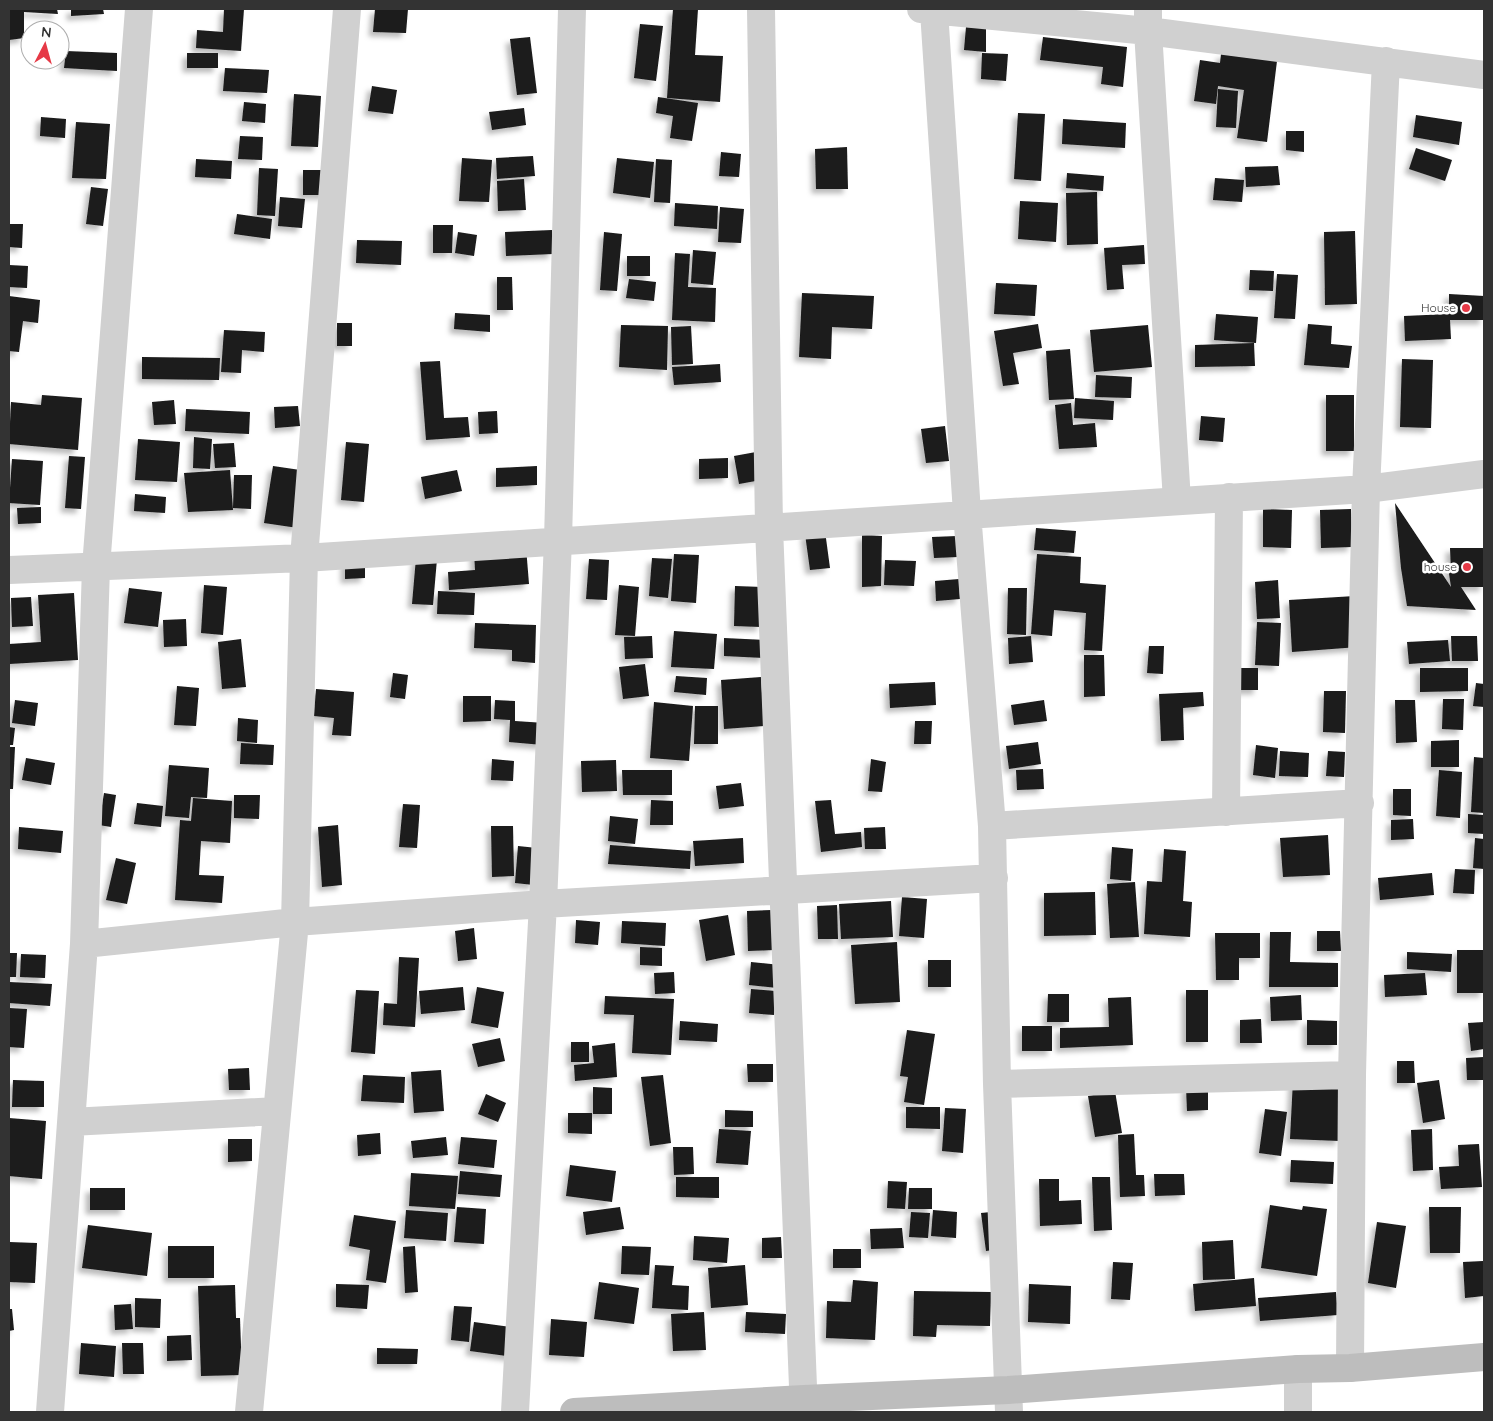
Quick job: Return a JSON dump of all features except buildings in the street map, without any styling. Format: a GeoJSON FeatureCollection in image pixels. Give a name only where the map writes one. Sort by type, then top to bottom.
{"type":"FeatureCollection","features":[{"type":"Feature","properties":{"kind":"street"},"geometry":{"type":"LineString","coordinates":[[50,1412],[84,944],[96,567],[139,9]]}},
{"type":"Feature","properties":{"kind":"street"},"geometry":{"type":"LineString","coordinates":[[249,1412],[295,922],[304,558],[347,9]]}},
{"type":"Feature","properties":{"kind":"street"},"geometry":{"type":"LineString","coordinates":[[515,1412],[543,904],[558,540],[572,9]]}},
{"type":"Feature","properties":{"kind":"street"},"geometry":{"type":"LineString","coordinates":[[761,9],[769,527],[804,1406]]}},
{"type":"Feature","properties":{"kind":"street"},"geometry":{"type":"LineString","coordinates":[[1008,1401],[997,1084],[992,826],[927,10],[1148,20],[1386,61],[1484,74]]}},
{"type":"Feature","properties":{"kind":"street"},"geometry":{"type":"LineString","coordinates":[[1148,20],[1177,501]]}},
{"type":"Feature","properties":{"kind":"street"},"geometry":{"type":"LineString","coordinates":[[1350,1368],[1352,1075],[1360,803],[1366,489],[1386,61]]}},
{"type":"Feature","properties":{"kind":"street"},"geometry":{"type":"LineString","coordinates":[[9,570],[304,558],[967,513],[1229,498],[1366,489],[1484,474]]}},
{"type":"Feature","properties":{"kind":"street"},"geometry":{"type":"LineString","coordinates":[[1226,812],[1229,498]]}},
{"type":"Feature","properties":{"kind":"street"},"geometry":{"type":"LineString","coordinates":[[992,826],[1360,803]]}},
{"type":"Feature","properties":{"kind":"street"},"geometry":{"type":"LineString","coordinates":[[84,944],[295,922],[543,904],[994,878]]}},
{"type":"Feature","properties":{"kind":"street"},"geometry":{"type":"LineString","coordinates":[[997,1084],[1352,1075]]}},
{"type":"Feature","properties":{"kind":"street"},"geometry":{"type":"LineString","coordinates":[[71,1122],[277,1111]]}},
{"type":"Feature","properties":{"kind":"street"},"geometry":{"type":"LineString","coordinates":[[574,1412],[1008,1401],[1298,1368],[1350,1368],[1484,1357]]}},
{"type":"Feature","properties":{"kind":"street"},"geometry":{"type":"LineString","coordinates":[[1298,1368],[1298,1412]]}},
{"type":"Feature","properties":{"kind":"place","name":"House"},"geometry":{"type":"Point","coordinates":[1466,308]}},
{"type":"Feature","properties":{"kind":"place","name":"house"},"geometry":{"type":"Point","coordinates":[1467,567]}}]}
